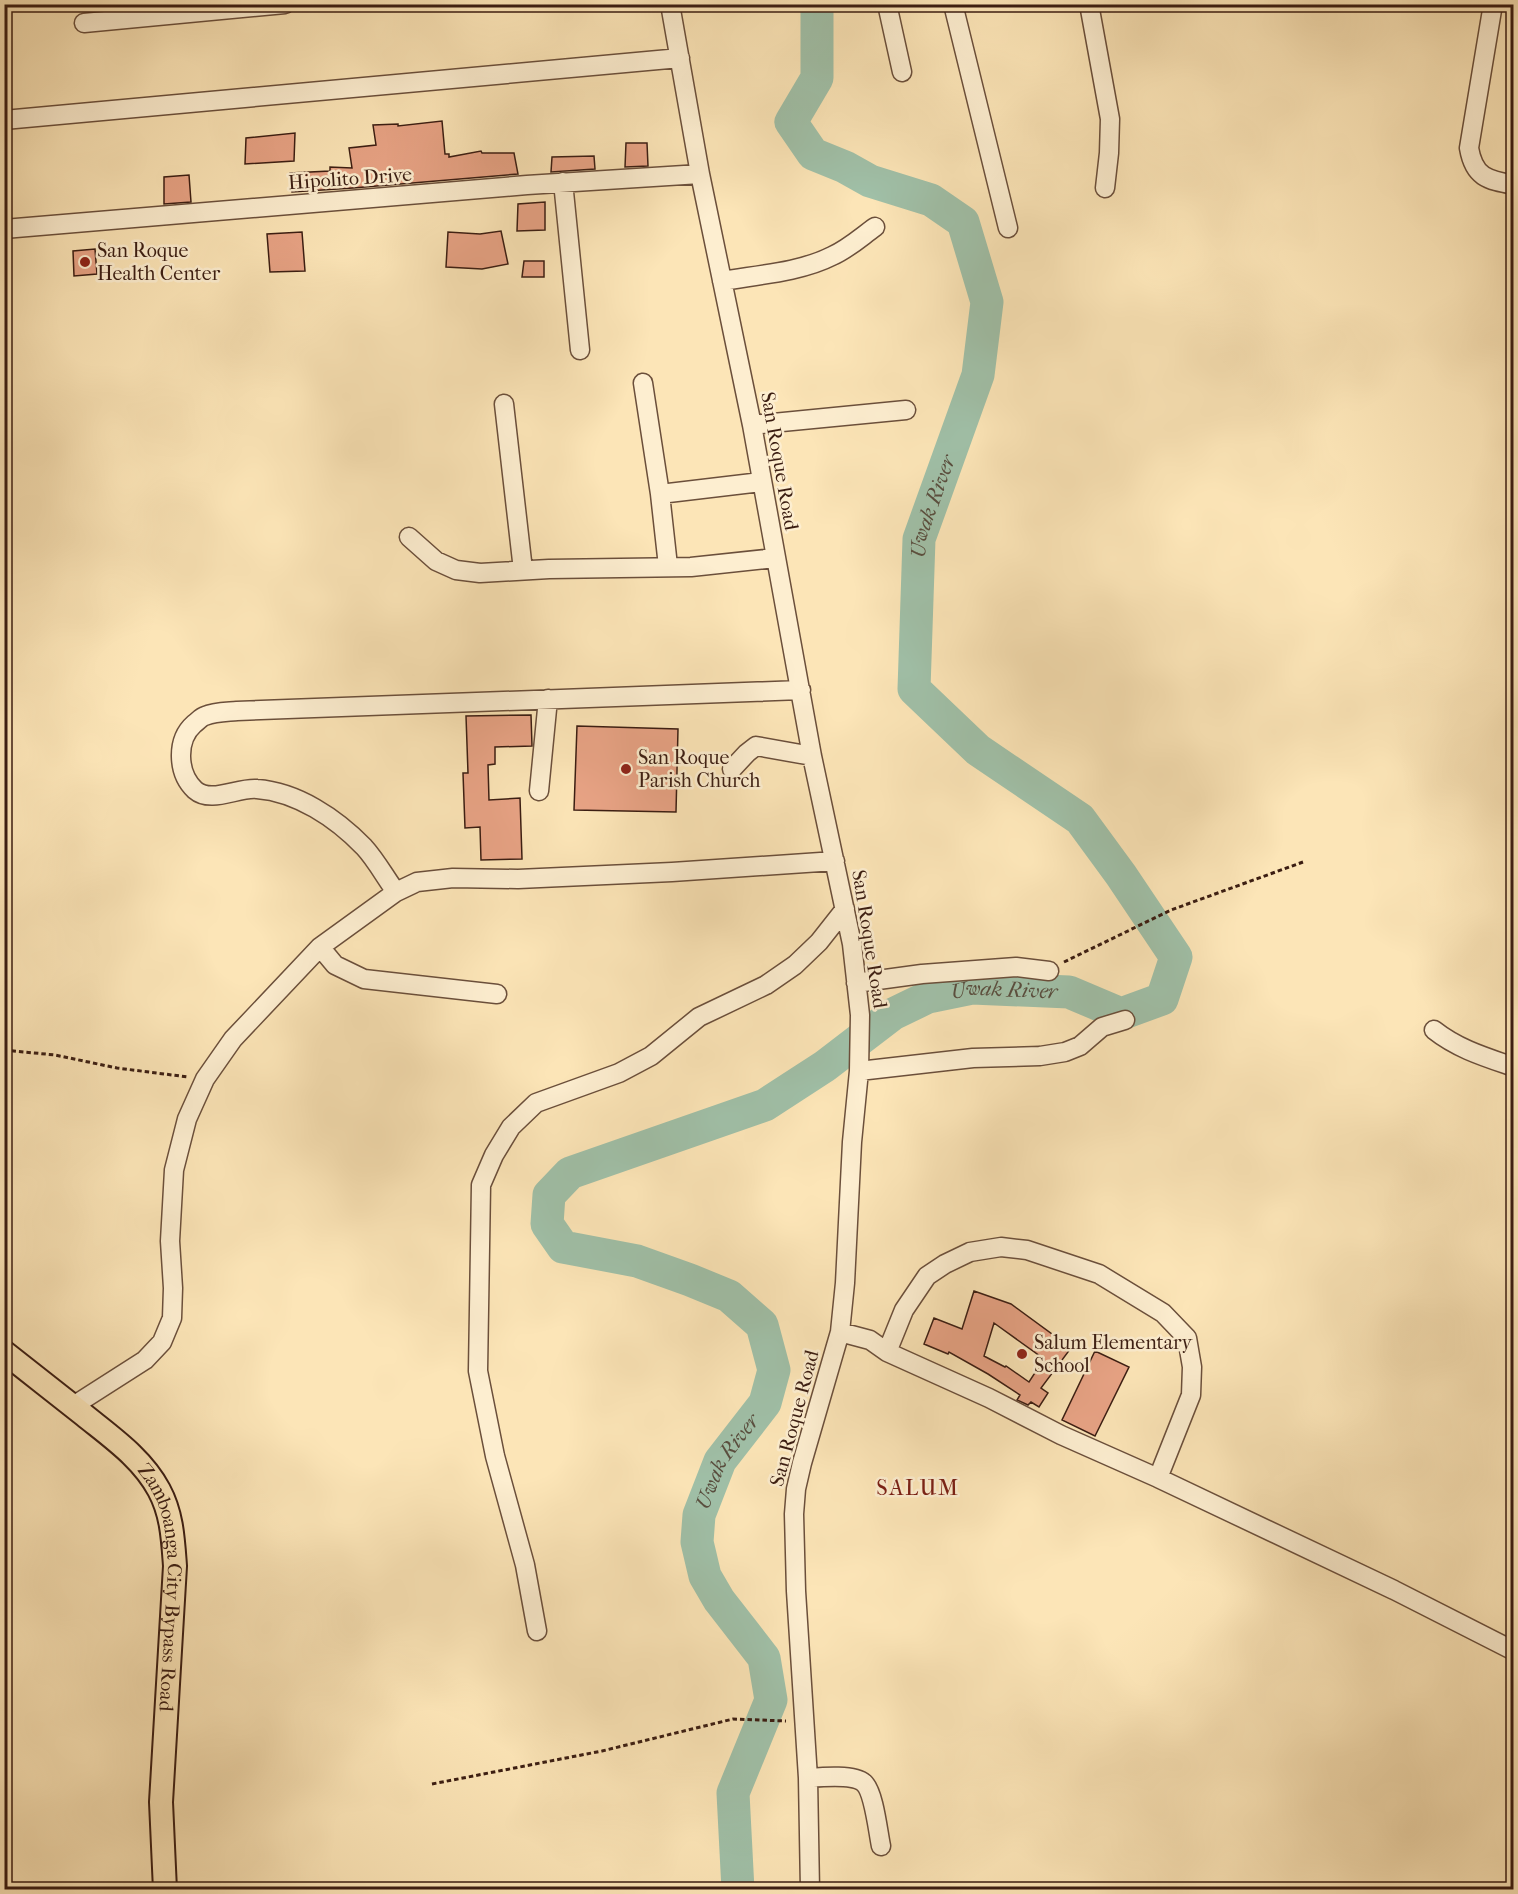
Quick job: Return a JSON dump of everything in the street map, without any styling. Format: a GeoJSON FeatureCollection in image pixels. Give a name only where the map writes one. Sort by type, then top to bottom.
{"type":"FeatureCollection","features":[{"type":"Feature","properties":{"kind":"main road","name":"Zamboanga City Bypass Road"},"geometry":{"type":"LineString","coordinates":[[4,1352],[123,1446],[145,1469],[163,1499],[173,1533],[175,1566],[161,1802],[165,1890]]}},
{"type":"Feature","properties":{"kind":"street"},"geometry":{"type":"LineString","coordinates":[[84,24],[285,4]]}},
{"type":"Feature","properties":{"kind":"street","name":"San Roque Road"},"geometry":{"type":"LineString","coordinates":[[670,4],[700,174],[752,426],[812,756],[852,944],[860,1015],[859,1071],[852,1142],[840,1332],[802,1463],[796,1489],[794,1514],[796,1591],[806,1720],[810,1890]]}},
{"type":"Feature","properties":{"kind":"street"},"geometry":{"type":"LineString","coordinates":[[887,4],[902,72]]}},
{"type":"Feature","properties":{"kind":"street"},"geometry":{"type":"LineString","coordinates":[[953,4],[1008,228]]}},
{"type":"Feature","properties":{"kind":"street"},"geometry":{"type":"LineString","coordinates":[[1089,4],[1110,119],[1105,188]]}},
{"type":"Feature","properties":{"kind":"street"},"geometry":{"type":"LineString","coordinates":[[1492,4],[1469,148],[1475,170],[1482,177],[1514,184]]}},
{"type":"Feature","properties":{"kind":"street"},"geometry":{"type":"LineString","coordinates":[[4,120],[680,57]]}},
{"type":"Feature","properties":{"kind":"street","name":"Hipolito Drive"},"geometry":{"type":"LineString","coordinates":[[4,229],[563,182],[700,174]]}},
{"type":"Feature","properties":{"kind":"street"},"geometry":{"type":"LineString","coordinates":[[563,182],[580,350]]}},
{"type":"Feature","properties":{"kind":"street"},"geometry":{"type":"LineString","coordinates":[[722,281],[814,263],[847,248],[875,227]]}},
{"type":"Feature","properties":{"kind":"street"},"geometry":{"type":"LineString","coordinates":[[643,384],[660,494],[668,566]]}},
{"type":"Feature","properties":{"kind":"street"},"geometry":{"type":"LineString","coordinates":[[504,404],[523,570]]}},
{"type":"Feature","properties":{"kind":"street"},"geometry":{"type":"LineString","coordinates":[[752,426],[906,410]]}},
{"type":"Feature","properties":{"kind":"street"},"geometry":{"type":"LineString","coordinates":[[660,494],[761,483]]}},
{"type":"Feature","properties":{"kind":"street"},"geometry":{"type":"LineString","coordinates":[[409,537],[436,561],[456,570],[480,573],[691,567],[775,558]]}},
{"type":"Feature","properties":{"kind":"street"},"geometry":{"type":"LineString","coordinates":[[396,892],[365,848],[332,820],[305,802],[281,793],[256,788],[239,789],[217,796],[196,791],[182,764],[180,745],[189,729],[204,716],[237,711],[801,690]]}},
{"type":"Feature","properties":{"kind":"street"},"geometry":{"type":"LineString","coordinates":[[539,791],[548,699]]}},
{"type":"Feature","properties":{"kind":"street"},"geometry":{"type":"LineString","coordinates":[[732,769],[756,746],[812,756]]}},
{"type":"Feature","properties":{"kind":"street"},"geometry":{"type":"LineString","coordinates":[[73,1406],[145,1360],[162,1342],[172,1318],[170,1241],[174,1170],[187,1119],[205,1079],[233,1039],[320,947],[396,892],[417,882],[453,878],[530,879],[835,861]]}},
{"type":"Feature","properties":{"kind":"street"},"geometry":{"type":"LineString","coordinates":[[537,1631],[525,1565],[495,1456],[478,1371],[481,1185],[494,1155],[511,1127],[536,1103],[619,1073],[651,1056],[699,1017],[766,985],[795,965],[819,942],[845,909]]}},
{"type":"Feature","properties":{"kind":"street"},"geometry":{"type":"LineString","coordinates":[[320,947],[335,965],[364,979],[497,994]]}},
{"type":"Feature","properties":{"kind":"street"},"geometry":{"type":"LineString","coordinates":[[856,983],[922,974],[1016,967],[1049,972]]}},
{"type":"Feature","properties":{"kind":"street"},"geometry":{"type":"LineString","coordinates":[[859,1071],[973,1058],[1040,1056],[1065,1052],[1080,1046],[1102,1028],[1125,1020]]}},
{"type":"Feature","properties":{"kind":"street"},"geometry":{"type":"LineString","coordinates":[[1434,1030],[1448,1041],[1468,1051],[1514,1067]]}},
{"type":"Feature","properties":{"kind":"street"},"geometry":{"type":"LineString","coordinates":[[887,1352],[904,1310],[927,1276],[970,1252],[1001,1247],[1027,1251],[1099,1274],[1163,1313],[1187,1338],[1192,1367],[1191,1395],[1158,1478]]}},
{"type":"Feature","properties":{"kind":"street"},"geometry":{"type":"LineString","coordinates":[[840,1332],[870,1340],[887,1352],[1394,1590],[1514,1651]]}},
{"type":"Feature","properties":{"kind":"street"},"geometry":{"type":"LineString","coordinates":[[808,1778],[856,1779],[865,1783],[870,1795],[881,1846]]}},
{"type":"Feature","properties":{"kind":"path"},"geometry":{"type":"LineString","coordinates":[[1049,972],[1056,970],[1067,959],[1172,910],[1303,862]]}},
{"type":"Feature","properties":{"kind":"path"},"geometry":{"type":"LineString","coordinates":[[4,1050],[55,1055],[117,1068],[205,1079]]}},
{"type":"Feature","properties":{"kind":"path"},"geometry":{"type":"LineString","coordinates":[[432,1784],[602,1751],[733,1719],[785,1721]]}},
{"type":"Feature","properties":{"kind":"building"},"geometry":{"type":"Polygon","coordinates":[[[442,121],[445,154],[449,154],[449,157],[481,151],[482,153],[514,153],[518,174],[292,192],[290,173],[330,171],[330,167],[352,168],[349,148],[376,145],[373,125],[398,124],[398,126],[442,121]]]}},
{"type":"Feature","properties":{"kind":"building"},"geometry":{"type":"Polygon","coordinates":[[[295,133],[294,161],[245,164],[246,138],[295,133]]]}},
{"type":"Feature","properties":{"kind":"building"},"geometry":{"type":"Polygon","coordinates":[[[626,143],[647,143],[648,166],[625,167],[626,143]]]}},
{"type":"Feature","properties":{"kind":"building"},"geometry":{"type":"Polygon","coordinates":[[[594,156],[595,169],[551,172],[552,157],[594,156]]]}},
{"type":"Feature","properties":{"kind":"building"},"geometry":{"type":"Polygon","coordinates":[[[189,175],[191,202],[164,204],[164,177],[189,175]]]}},
{"type":"Feature","properties":{"kind":"building"},"geometry":{"type":"Polygon","coordinates":[[[545,202],[545,230],[517,231],[518,204],[545,202]]]}},
{"type":"Feature","properties":{"kind":"building"},"geometry":{"type":"Polygon","coordinates":[[[501,231],[508,264],[482,269],[446,267],[448,232],[480,234],[501,231]]]}},
{"type":"Feature","properties":{"kind":"building"},"geometry":{"type":"Polygon","coordinates":[[[302,232],[305,271],[270,272],[267,234],[302,232]]]}},
{"type":"Feature","properties":{"kind":"building","name":"San Roque Health Center"},"geometry":{"type":"Polygon","coordinates":[[[95,249],[97,274],[74,276],[73,251],[95,249]]]}},
{"type":"Feature","properties":{"kind":"building"},"geometry":{"type":"Polygon","coordinates":[[[524,261],[544,261],[544,277],[522,277],[524,261]]]}},
{"type":"Feature","properties":{"kind":"building"},"geometry":{"type":"Polygon","coordinates":[[[531,715],[532,746],[495,747],[495,764],[488,765],[489,800],[520,798],[522,859],[481,860],[480,827],[465,828],[463,773],[468,773],[466,716],[531,715]]]}},
{"type":"Feature","properties":{"kind":"building","name":"San Roque Parish Church"},"geometry":{"type":"Polygon","coordinates":[[[577,726],[678,729],[676,812],[574,810],[577,726]]]}},
{"type":"Feature","properties":{"kind":"building"},"geometry":{"type":"Polygon","coordinates":[[[974,1291],[1011,1304],[1071,1348],[1041,1388],[1048,1393],[1039,1407],[1031,1402],[1028,1405],[1017,1400],[1020,1395],[949,1352],[948,1354],[924,1344],[934,1318],[962,1329],[974,1291]],[[994,1323],[984,1356],[1006,1366],[1029,1382],[1044,1359],[994,1323]]]}},
{"type":"Feature","properties":{"kind":"building"},"geometry":{"type":"Polygon","coordinates":[[[1095,1351],[1129,1367],[1095,1436],[1062,1420],[1095,1351]]]}},
{"type":"Feature","properties":{"kind":"waterway","name":"Uwak River"},"geometry":{"type":"LineString","coordinates":[[738,1890],[733,1793],[771,1700],[764,1658],[719,1600],[705,1576],[697,1542],[699,1515],[720,1461],[765,1403],[774,1370],[762,1325],[729,1296],[690,1280],[637,1261],[563,1247],[547,1224],[549,1195],[570,1173],[765,1105],[825,1066],[893,1014],[928,997],[972,988],[1069,992],[1121,1014],[1162,999],[1176,957],[1080,819],[978,750],[914,689],[919,539],[978,375],[987,302],[963,222],[931,200],[870,181],[845,167],[813,154],[791,122],[817,78],[816,4]]}},
{"type":"Feature","properties":{"kind":"place","name":"San Roque Health Center"},"geometry":{"type":"Point","coordinates":[85,262]}},
{"type":"Feature","properties":{"kind":"place","name":"San Roque Parish Church"},"geometry":{"type":"Point","coordinates":[626,769]}},
{"type":"Feature","properties":{"kind":"place","name":"Salum Elementary School"},"geometry":{"type":"Point","coordinates":[1022,1354]}},
{"type":"Feature","properties":{"kind":"district","name":"SALUM"},"geometry":{"type":"Point","coordinates":[918,1487]}}]}
